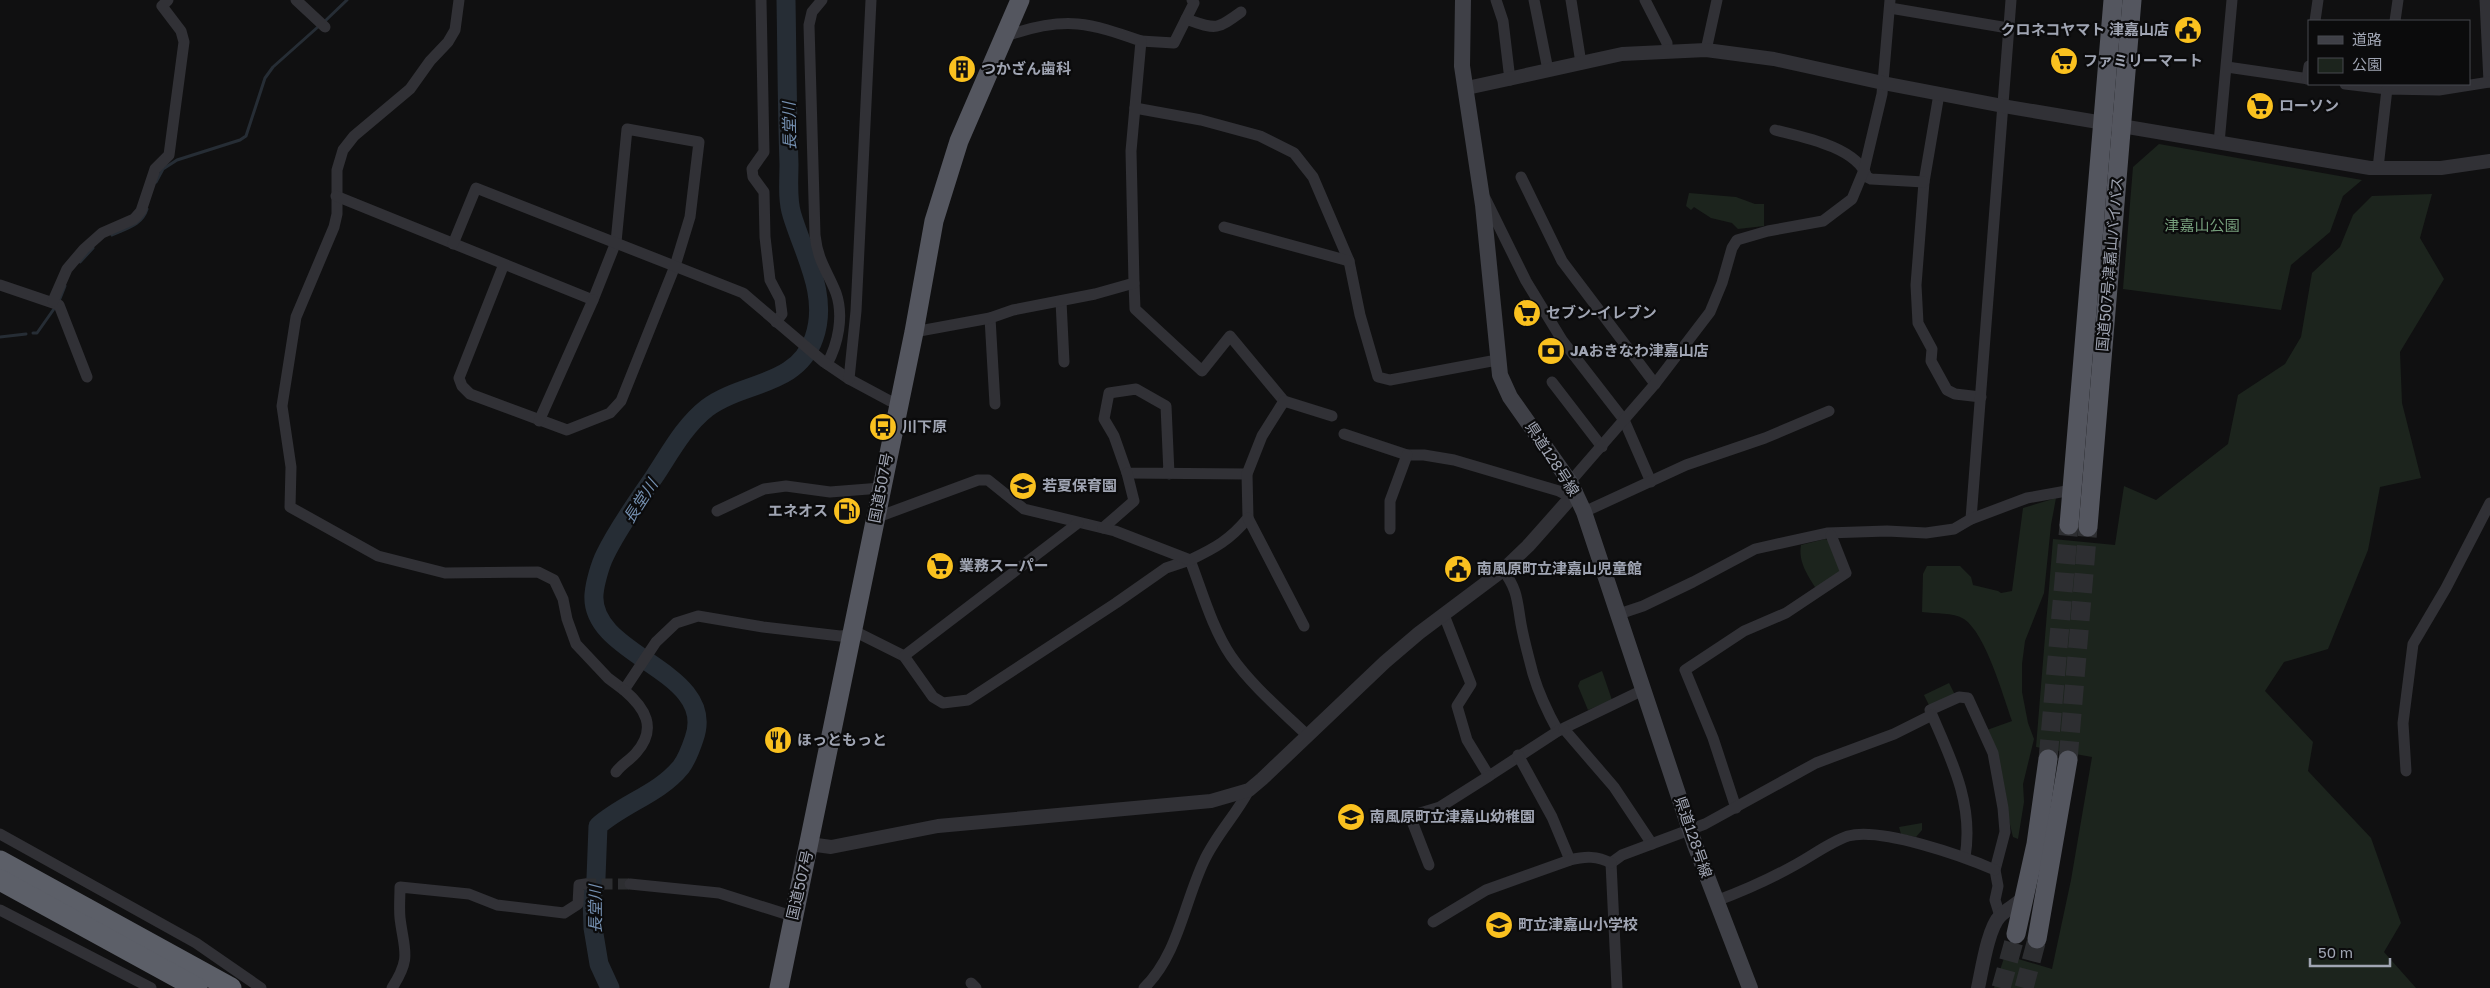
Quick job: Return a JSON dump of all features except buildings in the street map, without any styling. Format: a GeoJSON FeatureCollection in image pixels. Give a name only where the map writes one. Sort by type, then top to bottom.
{"type":"FeatureCollection","features":[{"type":"Feature","properties":{"kind":"highway","name":"国道507号"},"geometry":{"type":"LineString","coordinates":[[779,988],[792,916],[809,844],[914,332],[934,221],[945,181],[974,104],[1020,0]]}},
{"type":"Feature","properties":{"kind":"highway","name":"国道507号津嘉山バイパス"},"geometry":{"type":"LineString","coordinates":[[2088,528],[2112,124],[2113,0]]}},
{"type":"Feature","properties":{"kind":"highway","name":"国道507号津嘉山バイパス"},"geometry":{"type":"LineString","coordinates":[[2069,525],[2112,124],[2132,0]]}},
{"type":"Feature","properties":{"kind":"highway"},"geometry":{"type":"LineString","coordinates":[[2016,934],[2036,844],[2048,759]]}},
{"type":"Feature","properties":{"kind":"highway"},"geometry":{"type":"LineString","coordinates":[[2038,939],[2068,760]]}},
{"type":"Feature","properties":{"kind":"highway"},"geometry":{"type":"LineString","coordinates":[[0,861],[231,988]]}},
{"type":"Feature","properties":{"kind":"highway"},"geometry":{"type":"LineString","coordinates":[[0,880],[197,988]]}},
{"type":"Feature","properties":{"kind":"main road","name":"県道128号線"},"geometry":{"type":"LineString","coordinates":[[1463,0],[1462,66],[1467,88],[1481,190],[1497,360],[1506,390],[1572,490],[1584,512],[1690,830],[1750,988]]}},
{"type":"Feature","properties":{"kind":"street"},"geometry":{"type":"LineString","coordinates":[[296,0],[321,23]]}},
{"type":"Feature","properties":{"kind":"street"},"geometry":{"type":"LineString","coordinates":[[459,0],[455,30],[448,42],[430,61],[410,89],[354,136],[344,150],[338,170],[337,214],[334,227],[292,330],[282,406],[291,468],[290,507],[378,556],[445,573],[538,572],[554,580],[563,599],[567,619],[576,644],[608,678],[641,704],[647,719],[646,738],[636,753],[616,772]]}},
{"type":"Feature","properties":{"kind":"street"},"geometry":{"type":"LineString","coordinates":[[761,0],[764,152],[752,169],[753,177],[764,192],[765,237],[770,280],[780,299],[782,314],[778,323]]}},
{"type":"Feature","properties":{"kind":"street"},"geometry":{"type":"LineString","coordinates":[[822,0],[812,12],[809,25],[817,254],[836,292],[840,308],[835,348],[825,363]]}},
{"type":"Feature","properties":{"kind":"street"},"geometry":{"type":"LineString","coordinates":[[849,380],[856,311],[871,0]]}},
{"type":"Feature","properties":{"kind":"street"},"geometry":{"type":"LineString","coordinates":[[1006,32],[1012,34],[1069,22],[1090,24],[1141,41],[1174,43],[1194,3],[1192,0]]}},
{"type":"Feature","properties":{"kind":"street"},"geometry":{"type":"LineString","coordinates":[[1496,0],[1503,21],[1510,80]]}},
{"type":"Feature","properties":{"kind":"street"},"geometry":{"type":"LineString","coordinates":[[1534,0],[1548,70]]}},
{"type":"Feature","properties":{"kind":"street"},"geometry":{"type":"LineString","coordinates":[[1571,0],[1581,63]]}},
{"type":"Feature","properties":{"kind":"street"},"geometry":{"type":"LineString","coordinates":[[1645,0],[1667,43],[1667,50]]}},
{"type":"Feature","properties":{"kind":"street"},"geometry":{"type":"LineString","coordinates":[[1706,50],[1718,0]]}},
{"type":"Feature","properties":{"kind":"street"},"geometry":{"type":"LineString","coordinates":[[1972,519],[2011,0]]}},
{"type":"Feature","properties":{"kind":"street"},"geometry":{"type":"LineString","coordinates":[[2219,143],[2232,0]]}},
{"type":"Feature","properties":{"kind":"street"},"geometry":{"type":"LineString","coordinates":[[2315,20],[2318,0]]}},
{"type":"Feature","properties":{"kind":"street"},"geometry":{"type":"LineString","coordinates":[[2395,20],[2398,0]]}},
{"type":"Feature","properties":{"kind":"street"},"geometry":{"type":"LineString","coordinates":[[2366,85],[2439,90],[2490,82],[2486,0]]}},
{"type":"Feature","properties":{"kind":"street"},"geometry":{"type":"LineString","coordinates":[[87,377],[56,303],[67,269],[84,249],[102,233],[134,219],[141,211],[155,169],[169,155],[184,42],[181,31],[161,2]]}},
{"type":"Feature","properties":{"kind":"street"},"geometry":{"type":"LineString","coordinates":[[1144,988],[1164,962],[1203,862],[1215,839],[1235,815],[1249,790],[1385,662],[1503,570],[1528,546],[1572,490],[1602,447],[1655,384],[1714,304],[1732,248],[1737,240],[1768,231],[1823,221],[1852,199],[1864,170],[1883,83],[1890,4],[2008,28]]}},
{"type":"Feature","properties":{"kind":"street"},"geometry":{"type":"LineString","coordinates":[[1186,19],[1214,28],[1224,25],[1241,12]]}},
{"type":"Feature","properties":{"kind":"street"},"geometry":{"type":"LineString","coordinates":[[1141,41],[1131,151],[1135,309],[1202,371],[1230,336],[1284,401],[1332,416]]}},
{"type":"Feature","properties":{"kind":"street"},"geometry":{"type":"LineString","coordinates":[[1467,88],[1622,54],[1667,50],[1706,50],[1774,59],[1939,94],[2288,156],[2378,168],[2441,168],[2490,161]]}},
{"type":"Feature","properties":{"kind":"street"},"geometry":{"type":"LineString","coordinates":[[2227,67],[2308,79]]}},
{"type":"Feature","properties":{"kind":"street"},"geometry":{"type":"LineString","coordinates":[[2378,168],[2387,86]]}},
{"type":"Feature","properties":{"kind":"street"},"geometry":{"type":"LineString","coordinates":[[1939,94],[1924,182],[1916,285],[1918,323],[1932,349],[1931,361],[1947,390],[1955,394],[1980,397]]}},
{"type":"Feature","properties":{"kind":"street"},"geometry":{"type":"LineString","coordinates":[[1135,108],[1201,120],[1260,136],[1294,153],[1313,177],[1349,262],[1360,315],[1378,377],[1390,380],[1497,360]]}},
{"type":"Feature","properties":{"kind":"street"},"geometry":{"type":"LineString","coordinates":[[504,264],[459,378],[462,386],[470,394],[539,421],[567,430],[610,414],[621,401],[675,266],[690,217],[699,142],[627,129],[616,242],[593,300],[539,421]]}},
{"type":"Feature","properties":{"kind":"street"},"geometry":{"type":"LineString","coordinates":[[1775,130],[1807,138],[1837,149],[1854,160],[1864,170],[1867,178],[1924,182]]}},
{"type":"Feature","properties":{"kind":"street"},"geometry":{"type":"LineString","coordinates":[[1521,177],[1562,261],[1655,384]]}},
{"type":"Feature","properties":{"kind":"street"},"geometry":{"type":"LineString","coordinates":[[454,244],[476,188],[743,293],[825,363],[849,380],[890,401],[899,403]]}},
{"type":"Feature","properties":{"kind":"street"},"geometry":{"type":"LineString","coordinates":[[1481,190],[1526,282],[1562,340],[1624,420],[1651,482]]}},
{"type":"Feature","properties":{"kind":"street"},"geometry":{"type":"LineString","coordinates":[[336,196],[593,300]]}},
{"type":"Feature","properties":{"kind":"street"},"geometry":{"type":"LineString","coordinates":[[1224,227],[1349,262]]}},
{"type":"Feature","properties":{"kind":"street"},"geometry":{"type":"LineString","coordinates":[[914,332],[990,318],[1012,310],[1061,301],[1134,283]]}},
{"type":"Feature","properties":{"kind":"street"},"geometry":{"type":"LineString","coordinates":[[0,284],[56,303]]}},
{"type":"Feature","properties":{"kind":"street"},"geometry":{"type":"LineString","coordinates":[[1061,301],[1064,362]]}},
{"type":"Feature","properties":{"kind":"street"},"geometry":{"type":"LineString","coordinates":[[990,318],[995,404]]}},
{"type":"Feature","properties":{"kind":"street"},"geometry":{"type":"LineString","coordinates":[[1552,382],[1602,447]]}},
{"type":"Feature","properties":{"kind":"street"},"geometry":{"type":"LineString","coordinates":[[1103,528],[1134,501],[1127,473],[1114,436],[1104,419],[1109,393],[1136,389],[1166,406],[1169,474]]}},
{"type":"Feature","properties":{"kind":"street"},"geometry":{"type":"LineString","coordinates":[[1284,401],[1262,436],[1246,474],[1248,518],[1304,626]]}},
{"type":"Feature","properties":{"kind":"street"},"geometry":{"type":"LineString","coordinates":[[1584,512],[1686,465],[1765,438],[1829,411]]}},
{"type":"Feature","properties":{"kind":"street"},"geometry":{"type":"LineString","coordinates":[[1344,434],[1407,455],[1424,454],[1454,460],[1559,490],[1572,490]]}},
{"type":"Feature","properties":{"kind":"street"},"geometry":{"type":"LineString","coordinates":[[1390,529],[1390,501],[1407,455]]}},
{"type":"Feature","properties":{"kind":"street"},"geometry":{"type":"LineString","coordinates":[[1127,473],[1246,474]]}},
{"type":"Feature","properties":{"kind":"street"},"geometry":{"type":"LineString","coordinates":[[875,518],[978,480],[988,480],[1024,509],[1103,528],[1190,560],[1218,632],[1231,656],[1270,700],[1308,736]]}},
{"type":"Feature","properties":{"kind":"street"},"geometry":{"type":"LineString","coordinates":[[717,511],[764,489],[786,486],[830,492],[881,488]]}},
{"type":"Feature","properties":{"kind":"street"},"geometry":{"type":"LineString","coordinates":[[1619,614],[1659,598],[1756,549],[1827,533],[1831,535],[1887,531],[1926,533],[1954,529],[1972,519],[2027,498],[2072,490]]}},
{"type":"Feature","properties":{"kind":"street"},"geometry":{"type":"LineString","coordinates":[[2406,771],[2403,723],[2413,644],[2446,588],[2490,503]]}},
{"type":"Feature","properties":{"kind":"street"},"geometry":{"type":"LineString","coordinates":[[624,690],[656,642],[676,623],[698,616],[763,627],[850,637],[860,634],[904,656],[933,697],[943,703],[968,700],[1166,568],[1216,548],[1233,536],[1248,518]]}},
{"type":"Feature","properties":{"kind":"street"},"geometry":{"type":"LineString","coordinates":[[904,656],[1078,523]]}},
{"type":"Feature","properties":{"kind":"street"},"geometry":{"type":"LineString","coordinates":[[1736,808],[1713,738],[1686,670],[1744,631],[1786,613],[1846,573],[1831,535]]}},
{"type":"Feature","properties":{"kind":"street"},"geometry":{"type":"LineString","coordinates":[[1503,570],[1519,598],[1521,625],[1533,674],[1542,700],[1561,730],[1614,787],[1652,844]]}},
{"type":"Feature","properties":{"kind":"street"},"geometry":{"type":"LineString","coordinates":[[1444,615],[1471,684],[1457,706],[1467,740],[1489,776]]}},
{"type":"Feature","properties":{"kind":"street"},"geometry":{"type":"LineString","coordinates":[[1429,865],[1410,816],[1440,807],[1518,755],[1561,730],[1643,690]]}},
{"type":"Feature","properties":{"kind":"street"},"geometry":{"type":"LineString","coordinates":[[1930,710],[1959,696],[1968,698],[1993,754],[2005,832],[1995,870],[1998,886],[1995,900],[2000,916]]}},
{"type":"Feature","properties":{"kind":"street"},"geometry":{"type":"LineString","coordinates":[[1611,863],[1622,855],[1690,830],[1736,808],[1809,766],[1859,745],[1894,734],[1932,715],[1959,776],[1968,818],[1966,857]]}},
{"type":"Feature","properties":{"kind":"street"},"geometry":{"type":"LineString","coordinates":[[1518,755],[1552,817],[1570,860]]}},
{"type":"Feature","properties":{"kind":"street"},"geometry":{"type":"LineString","coordinates":[[809,844],[831,847],[938,826],[1212,801],[1249,790]]}},
{"type":"Feature","properties":{"kind":"street"},"geometry":{"type":"LineString","coordinates":[[0,834],[196,943],[261,988]]}},
{"type":"Feature","properties":{"kind":"street"},"geometry":{"type":"LineString","coordinates":[[1716,902],[1755,885],[1850,836],[1874,835],[1894,838],[1966,857],[1995,870]]}},
{"type":"Feature","properties":{"kind":"street"},"geometry":{"type":"LineString","coordinates":[[1433,922],[1486,890],[1570,860],[1583,857],[1600,858],[1611,863]]}},
{"type":"Feature","properties":{"kind":"street"},"geometry":{"type":"LineString","coordinates":[[1611,863],[1616,988]]}},
{"type":"Feature","properties":{"kind":"street"},"geometry":{"type":"LineString","coordinates":[[392,988],[400,975],[407,954],[400,917],[400,887],[470,894],[497,905],[564,913],[578,904],[579,885],[585,884]]}},
{"type":"Feature","properties":{"kind":"street"},"geometry":{"type":"LineString","coordinates":[[630,884],[719,893],[792,916]]}},
{"type":"Feature","properties":{"kind":"street"},"geometry":{"type":"LineString","coordinates":[[1978,988],[1994,926],[2000,916],[2012,909],[2025,896]]}},
{"type":"Feature","properties":{"kind":"street"},"geometry":{"type":"LineString","coordinates":[[0,910],[151,988]]}},
{"type":"Feature","properties":{"kind":"green space","name":"津嘉山公園"},"geometry":{"type":"Polygon","coordinates":[[[2159,144],[2362,180],[2343,196],[2330,232],[2291,265],[2281,310],[2123,289],[2133,167],[2159,144]]]}},
{"type":"Feature","properties":{"kind":"green space"},"geometry":{"type":"Polygon","coordinates":[[[1689,193],[1736,197],[1755,204],[1764,204],[1764,226],[1738,229],[1732,223],[1711,218],[1694,207],[1691,210],[1686,206],[1689,193]]]}},
{"type":"Feature","properties":{"kind":"green space"},"geometry":{"type":"Polygon","coordinates":[[[2432,194],[2420,238],[2444,279],[2400,352],[2402,403],[2421,478],[2380,487],[2368,550],[2328,649],[2284,662],[2265,691],[2313,742],[2308,771],[2371,838],[2401,923],[2384,952],[2416,988],[1994,988],[2005,955],[2052,969],[2071,880],[2092,757],[2036,747],[2053,539],[2115,545],[2124,486],[2156,500],[2228,444],[2238,395],[2285,364],[2301,337],[2312,273],[2340,247],[2353,215],[2372,196],[2432,194]]]}},
{"type":"Feature","properties":{"kind":"green space"},"geometry":{"type":"Polygon","coordinates":[[[2056,498],[2051,525],[2044,593],[2025,641],[2022,664],[2022,692],[2028,723],[2034,739],[2023,784],[2024,802],[2018,839],[2013,837],[1987,730],[2012,721],[1999,682],[1980,638],[1964,619],[1949,614],[1922,612],[1923,574],[1927,566],[1960,566],[1971,577],[1973,585],[2001,593],[2012,591],[2023,508],[2056,498]]]}},
{"type":"Feature","properties":{"kind":"green space"},"geometry":{"type":"Polygon","coordinates":[[[1825,539],[1830,541],[1841,571],[1817,590],[1802,563],[1800,551],[1801,545],[1825,539]]]}},
{"type":"Feature","properties":{"kind":"green space"},"geometry":{"type":"Polygon","coordinates":[[[1602,671],[1612,700],[1588,710],[1578,686],[1580,681],[1602,671]]]}},
{"type":"Feature","properties":{"kind":"green space"},"geometry":{"type":"Polygon","coordinates":[[[1949,683],[1955,695],[1930,707],[1924,695],[1949,683]]]}},
{"type":"Feature","properties":{"kind":"green space"},"geometry":{"type":"Polygon","coordinates":[[[1922,823],[1922,830],[1916,837],[1901,834],[1899,827],[1922,823]]]}},
{"type":"Feature","properties":{"kind":"waterway"},"geometry":{"type":"LineString","coordinates":[[324,22],[347,0]]}},
{"type":"Feature","properties":{"kind":"waterway","name":"長堂川"},"geometry":{"type":"LineString","coordinates":[[610,988],[599,964],[593,928],[592,899],[596,878],[598,826],[662,784],[681,767],[694,739],[697,716],[688,696],[672,679],[611,634],[598,615],[594,594],[595,585],[610,545],[691,423],[707,408],[721,399],[782,375],[795,366],[806,354],[814,338],[818,322],[819,306],[817,291],[789,203],[786,0]]}},
{"type":"Feature","properties":{"kind":"waterway"},"geometry":{"type":"LineString","coordinates":[[156,182],[163,169],[177,160],[240,140],[246,136],[265,78],[273,67],[319,26]]}},
{"type":"Feature","properties":{"kind":"waterway"},"geometry":{"type":"LineString","coordinates":[[112,235],[138,222],[142,219],[147,209]]}},
{"type":"Feature","properties":{"kind":"waterway"},"geometry":{"type":"LineString","coordinates":[[80,262],[93,248]]}},
{"type":"Feature","properties":{"kind":"waterway"},"geometry":{"type":"LineString","coordinates":[[59,301],[65,286]]}},
{"type":"Feature","properties":{"kind":"waterway"},"geometry":{"type":"LineString","coordinates":[[33,333],[37,333],[56,306]]}},
{"type":"Feature","properties":{"kind":"waterway"},"geometry":{"type":"LineString","coordinates":[[0,337],[26,334]]}},
{"type":"Feature","properties":{"kind":"tunnel"},"geometry":{"type":"LineString","coordinates":[[2048,759],[2069,525]]}},
{"type":"Feature","properties":{"kind":"tunnel"},"geometry":{"type":"LineString","coordinates":[[2068,760],[2088,527]]}},
{"type":"Feature","properties":{"kind":"tunnel"},"geometry":{"type":"LineString","coordinates":[[585,884],[630,884]]}},
{"type":"Feature","properties":{"kind":"tunnel"},"geometry":{"type":"LineString","coordinates":[[2001,988],[2016,934]]}},
{"type":"Feature","properties":{"kind":"tunnel"},"geometry":{"type":"LineString","coordinates":[[2024,988],[2037,939]]}},
{"type":"Feature","properties":{"kind":"place","name":"クロネコヤマト 津嘉山店"},"geometry":{"type":"Point","coordinates":[2188,30]}},
{"type":"Feature","properties":{"kind":"place","name":"ファミリーマート"},"geometry":{"type":"Point","coordinates":[2064,61]}},
{"type":"Feature","properties":{"kind":"place","name":"つかざん歯科"},"geometry":{"type":"Point","coordinates":[962,69]}},
{"type":"Feature","properties":{"kind":"place","name":"ローソン"},"geometry":{"type":"Point","coordinates":[2260,106]}},
{"type":"Feature","properties":{"kind":"place","name":"セブン-イレブン"},"geometry":{"type":"Point","coordinates":[1527,313]}},
{"type":"Feature","properties":{"kind":"place","name":"JAおきなわ津嘉山店"},"geometry":{"type":"Point","coordinates":[1551,351]}},
{"type":"Feature","properties":{"kind":"place","name":"川下原"},"geometry":{"type":"Point","coordinates":[883,427]}},
{"type":"Feature","properties":{"kind":"place","name":"若夏保育園"},"geometry":{"type":"Point","coordinates":[1023,486]}},
{"type":"Feature","properties":{"kind":"place","name":"エネオス"},"geometry":{"type":"Point","coordinates":[847,511]}},
{"type":"Feature","properties":{"kind":"place","name":"業務スーパー"},"geometry":{"type":"Point","coordinates":[940,566]}},
{"type":"Feature","properties":{"kind":"place","name":"南風原町立津嘉山児童館"},"geometry":{"type":"Point","coordinates":[1458,569]}},
{"type":"Feature","properties":{"kind":"place","name":"ほっともっと"},"geometry":{"type":"Point","coordinates":[778,740]}},
{"type":"Feature","properties":{"kind":"place","name":"南風原町立津嘉山幼稚園"},"geometry":{"type":"Point","coordinates":[1351,817]}},
{"type":"Feature","properties":{"kind":"place","name":"町立津嘉山小学校"},"geometry":{"type":"Point","coordinates":[1499,925]}}]}
